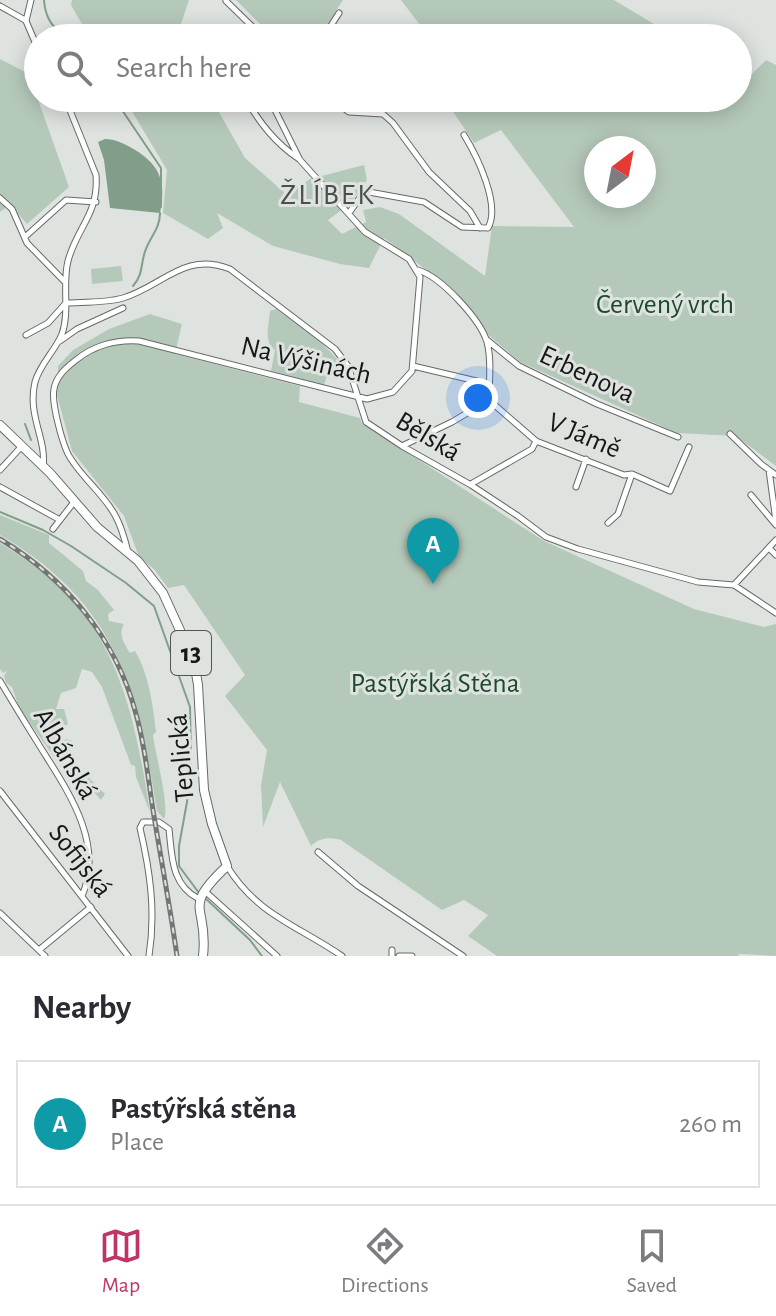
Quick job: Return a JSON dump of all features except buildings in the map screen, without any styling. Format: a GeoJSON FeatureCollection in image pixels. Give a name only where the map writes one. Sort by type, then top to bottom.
{"type":"FeatureCollection","features":[{"type":"Feature","properties":{"kind":"main road","name":"Teplická"},"geometry":{"type":"LineString","coordinates":[[0,425],[97,527],[147,571],[163,593],[194,661],[204,790],[227,866]]}},
{"type":"Feature","properties":{"kind":"main road"},"geometry":{"type":"LineString","coordinates":[[203,956],[202,895],[227,866]]}},
{"type":"Feature","properties":{"kind":"street"},"geometry":{"type":"LineString","coordinates":[[27,24],[31,0]]}},
{"type":"Feature","properties":{"kind":"street"},"geometry":{"type":"LineString","coordinates":[[226,1],[250,24]]}},
{"type":"Feature","properties":{"kind":"street"},"geometry":{"type":"LineString","coordinates":[[0,6],[26,21]]}},
{"type":"Feature","properties":{"kind":"street"},"geometry":{"type":"LineString","coordinates":[[332,24],[339,13]]}},
{"type":"Feature","properties":{"kind":"street"},"geometry":{"type":"LineString","coordinates":[[43,467],[43,453],[32,410],[36,379],[64,327],[69,258],[96,202],[96,175],[71,112]]}},
{"type":"Feature","properties":{"kind":"street"},"geometry":{"type":"LineString","coordinates":[[254,112],[282,148],[300,160]]}},
{"type":"Feature","properties":{"kind":"street"},"geometry":{"type":"LineString","coordinates":[[276,112],[300,160],[315,177],[365,232],[401,253],[417,270]]}},
{"type":"Feature","properties":{"kind":"street"},"geometry":{"type":"LineString","coordinates":[[349,112],[383,114],[429,172],[470,211],[480,228]]}},
{"type":"Feature","properties":{"kind":"street"},"geometry":{"type":"LineString","coordinates":[[347,211],[369,192],[424,202],[462,227],[488,228],[491,223],[484,174],[464,135]]}},
{"type":"Feature","properties":{"kind":"street"},"geometry":{"type":"LineString","coordinates":[[0,198],[12,209],[27,243],[66,282]]}},
{"type":"Feature","properties":{"kind":"street"},"geometry":{"type":"LineString","coordinates":[[25,237],[66,200],[96,202]]}},
{"type":"Feature","properties":{"kind":"street","name":"Bělská"},"geometry":{"type":"LineString","coordinates":[[66,303],[124,297],[185,266],[217,264],[243,277],[335,349],[348,366],[366,422],[471,485],[546,537],[578,549],[698,582],[734,585],[776,613]]}},
{"type":"Feature","properties":{"kind":"street","name":"Erbenova"},"geometry":{"type":"LineString","coordinates":[[417,270],[430,274],[444,284],[467,310],[487,340],[519,366],[597,404],[678,437]]}},
{"type":"Feature","properties":{"kind":"street","name":"Na Výšinách"},"geometry":{"type":"LineString","coordinates":[[128,553],[116,517],[65,448],[54,399],[55,385],[63,371],[82,355],[111,343],[139,341],[357,399],[375,399],[393,392],[406,380],[413,366],[421,289],[417,270]]}},
{"type":"Feature","properties":{"kind":"street"},"geometry":{"type":"LineString","coordinates":[[26,335],[48,323],[66,303]]}},
{"type":"Feature","properties":{"kind":"street"},"geometry":{"type":"LineString","coordinates":[[59,341],[77,329],[123,308]]}},
{"type":"Feature","properties":{"kind":"street"},"geometry":{"type":"LineString","coordinates":[[402,446],[489,400],[487,340]]}},
{"type":"Feature","properties":{"kind":"street"},"geometry":{"type":"LineString","coordinates":[[413,366],[489,384]]}},
{"type":"Feature","properties":{"kind":"street","name":"V Jámě"},"geometry":{"type":"LineString","coordinates":[[489,400],[536,441],[624,475],[632,474],[670,491],[689,447]]}},
{"type":"Feature","properties":{"kind":"street"},"geometry":{"type":"LineString","coordinates":[[730,434],[776,475]]}},
{"type":"Feature","properties":{"kind":"street"},"geometry":{"type":"LineString","coordinates":[[471,485],[532,449],[536,441]]}},
{"type":"Feature","properties":{"kind":"street"},"geometry":{"type":"LineString","coordinates":[[0,470],[21,447]]}},
{"type":"Feature","properties":{"kind":"street"},"geometry":{"type":"LineString","coordinates":[[576,487],[586,459]]}},
{"type":"Feature","properties":{"kind":"street"},"geometry":{"type":"LineString","coordinates":[[769,470],[776,523]]}},
{"type":"Feature","properties":{"kind":"street"},"geometry":{"type":"LineString","coordinates":[[608,523],[618,514],[632,474]]}},
{"type":"Feature","properties":{"kind":"street"},"geometry":{"type":"LineString","coordinates":[[0,487],[60,520]]}},
{"type":"Feature","properties":{"kind":"street"},"geometry":{"type":"LineString","coordinates":[[751,495],[776,523]]}},
{"type":"Feature","properties":{"kind":"street"},"geometry":{"type":"LineString","coordinates":[[53,529],[74,502]]}},
{"type":"Feature","properties":{"kind":"street"},"geometry":{"type":"LineString","coordinates":[[734,585],[776,540]]}},
{"type":"Feature","properties":{"kind":"street"},"geometry":{"type":"LineString","coordinates":[[770,549],[776,555]]}},
{"type":"Feature","properties":{"kind":"street","name":"Albánská"},"geometry":{"type":"LineString","coordinates":[[0,681],[72,796],[88,842],[89,880],[82,896]]}},
{"type":"Feature","properties":{"kind":"street","name":"Sofijská"},"geometry":{"type":"LineString","coordinates":[[0,791],[128,956]]}},
{"type":"Feature","properties":{"kind":"street"},"geometry":{"type":"LineString","coordinates":[[149,956],[154,912],[150,873],[140,828],[143,822],[159,822],[169,829],[175,873],[191,895],[202,895],[277,956]]}},
{"type":"Feature","properties":{"kind":"street"},"geometry":{"type":"LineString","coordinates":[[318,852],[358,886],[463,956]]}},
{"type":"Feature","properties":{"kind":"street","name":"Teplická"},"geometry":{"type":"LineString","coordinates":[[227,866],[243,890],[260,907],[342,956]]}},
{"type":"Feature","properties":{"kind":"street"},"geometry":{"type":"LineString","coordinates":[[39,950],[91,907]]}},
{"type":"Feature","properties":{"kind":"street"},"geometry":{"type":"LineString","coordinates":[[0,913],[45,956]]}},
{"type":"Feature","properties":{"kind":"street"},"geometry":{"type":"LineString","coordinates":[[399,956],[412,956]]}},
{"type":"Feature","properties":{"kind":"green space"},"geometry":{"type":"Polygon","coordinates":[[[72,0],[189,0],[181,24],[82,24],[71,5],[72,0]]]}},
{"type":"Feature","properties":{"kind":"green space"},"geometry":{"type":"Polygon","coordinates":[[[236,0],[343,0],[327,24],[260,24],[236,0]]]}},
{"type":"Feature","properties":{"kind":"green space"},"geometry":{"type":"Polygon","coordinates":[[[401,0],[614,0],[654,24],[419,24],[401,0]]]}},
{"type":"Feature","properties":{"kind":"green space"},"geometry":{"type":"Polygon","coordinates":[[[0,59],[24,71],[24,112],[42,112],[69,187],[27,224],[10,205],[0,212],[0,59]]]}},
{"type":"Feature","properties":{"kind":"green space","name":"Červený vrch"},"geometry":{"type":"Polygon","coordinates":[[[766,60],[776,65],[776,466],[736,436],[677,433],[520,362],[487,334],[455,294],[384,238],[369,268],[340,264],[273,246],[217,213],[223,228],[208,239],[163,213],[167,170],[132,112],[219,112],[245,158],[285,193],[310,179],[364,165],[367,180],[350,202],[328,220],[342,234],[366,222],[363,210],[380,207],[399,214],[485,276],[492,226],[574,227],[501,130],[474,143],[453,112],[752,112],[752,74],[766,60]]]}},
{"type":"Feature","properties":{"kind":"green space"},"geometry":{"type":"Polygon","coordinates":[[[121,266],[123,281],[92,284],[91,269],[121,266]]]}},
{"type":"Feature","properties":{"kind":"green space"},"geometry":{"type":"Polygon","coordinates":[[[276,309],[318,339],[338,360],[330,366],[324,385],[271,371],[275,350],[269,342],[268,327],[270,311],[276,309]]]}},
{"type":"Feature","properties":{"kind":"green space","name":"Pastýřská Stěna"},"geometry":{"type":"Polygon","coordinates":[[[150,314],[182,324],[175,354],[300,386],[299,402],[360,418],[362,423],[544,541],[694,609],[764,627],[776,624],[776,956],[497,956],[468,936],[488,915],[464,900],[442,910],[341,840],[325,838],[311,846],[280,782],[263,827],[261,785],[267,750],[225,696],[245,675],[184,585],[168,588],[154,569],[139,557],[124,516],[72,451],[57,395],[58,366],[73,350],[109,329],[150,314]]]}},
{"type":"Feature","properties":{"kind":"green space"},"geometry":{"type":"Polygon","coordinates":[[[0,515],[49,535],[49,543],[83,571],[86,581],[114,610],[108,614],[109,621],[124,624],[122,639],[130,653],[135,651],[140,660],[150,690],[156,732],[153,735],[165,803],[164,819],[157,811],[140,725],[114,652],[71,589],[39,561],[0,535],[0,515]]]}},
{"type":"Feature","properties":{"kind":"green space"},"geometry":{"type":"Polygon","coordinates":[[[0,543],[38,569],[68,596],[92,626],[110,657],[134,728],[150,812],[136,777],[135,766],[131,765],[102,687],[92,672],[82,669],[76,688],[61,693],[56,709],[64,709],[68,724],[58,731],[62,734],[61,738],[72,741],[68,745],[63,744],[63,748],[69,749],[78,765],[77,770],[82,771],[105,794],[101,800],[81,778],[62,768],[19,708],[12,687],[6,683],[4,676],[7,671],[3,673],[0,669],[0,543]]]}},
{"type":"Feature","properties":{"kind":"shaded area"},"geometry":{"type":"Polygon","coordinates":[[[105,139],[130,147],[154,166],[161,182],[160,213],[110,208],[104,160],[98,142],[105,139]]]}},
{"type":"Feature","properties":{"kind":"waterway"},"geometry":{"type":"LineString","coordinates":[[44,0],[53,24]]}},
{"type":"Feature","properties":{"kind":"waterway"},"geometry":{"type":"LineString","coordinates":[[123,112],[161,168],[161,207]]}},
{"type":"Feature","properties":{"kind":"waterway"},"geometry":{"type":"LineString","coordinates":[[133,286],[139,277],[144,254],[157,228],[160,213]]}},
{"type":"Feature","properties":{"kind":"waterway"},"geometry":{"type":"LineString","coordinates":[[25,424],[31,440]]}},
{"type":"Feature","properties":{"kind":"waterway"},"geometry":{"type":"LineString","coordinates":[[0,512],[71,546],[154,606],[190,707],[191,760],[179,866],[199,893]]}},
{"type":"Feature","properties":{"kind":"waterway"},"geometry":{"type":"LineString","coordinates":[[204,897],[250,940],[262,956]]}},
{"type":"Feature","properties":{"kind":"railway"},"geometry":{"type":"LineString","coordinates":[[0,539],[67,592],[102,636],[116,660],[136,714],[144,750],[177,956]]}},
{"type":"Feature","properties":{"kind":"place","name":"Pastýřská stěna"},"geometry":{"type":"Point","coordinates":[433,584]}},
{"type":"Feature","properties":{"kind":"district","name":"ŽLÍBEK"},"geometry":{"type":"Point","coordinates":[328,195]}}]}
